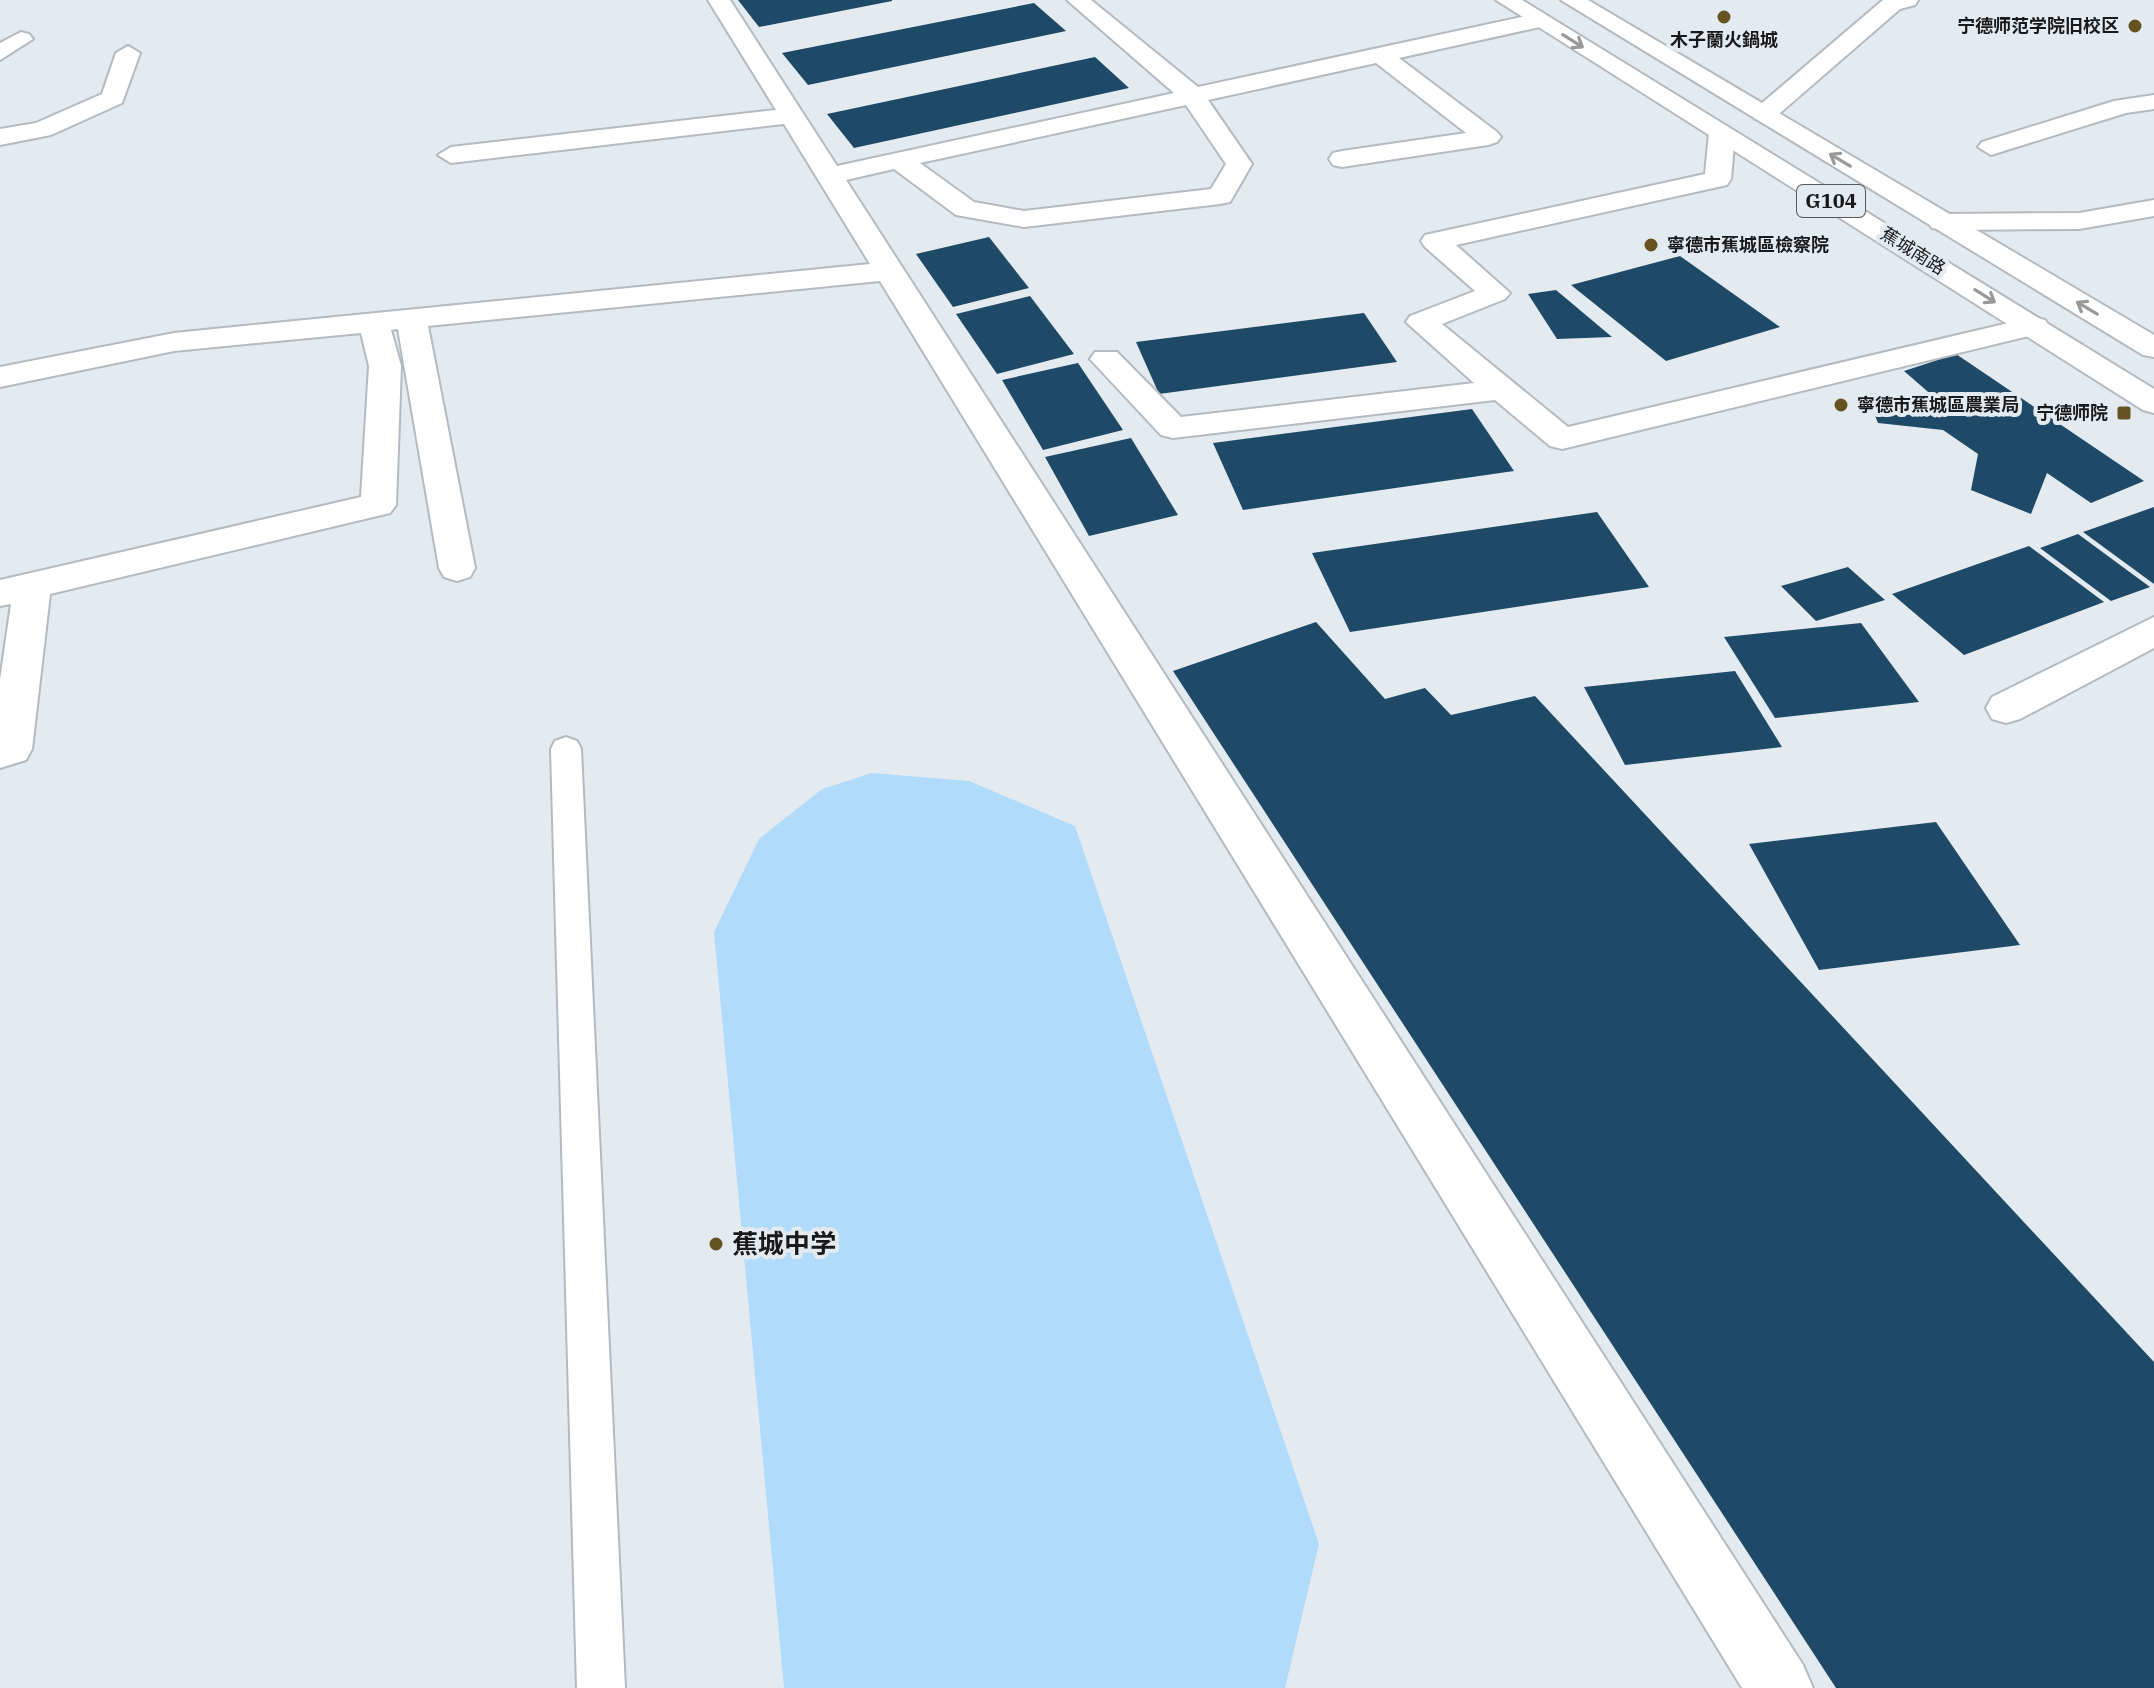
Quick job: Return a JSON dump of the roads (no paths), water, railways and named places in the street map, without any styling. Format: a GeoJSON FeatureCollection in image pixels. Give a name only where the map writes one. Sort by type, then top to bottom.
{"type":"FeatureCollection","features":[{"type":"Feature","properties":{"kind":"main road"},"geometry":{"type":"LineString","coordinates":[[719,0],[1780,1688]]}},
{"type":"Feature","properties":{"kind":"main road"},"geometry":{"type":"LineString","coordinates":[[899,160],[966,209],[1024,219],[1220,196],[1239,164],[1193,96],[1078,0]]}},
{"type":"Feature","properties":{"kind":"main road","name":"蕉城南路"},"geometry":{"type":"LineString","coordinates":[[1507,0],[2154,403]]}},
{"type":"Feature","properties":{"kind":"main road","name":"蕉城南路"},"geometry":{"type":"LineString","coordinates":[[1572,0],[2152,345]]}},
{"type":"Feature","properties":{"kind":"main road"},"geometry":{"type":"LineString","coordinates":[[1764,114],[1893,1]]}},
{"type":"Feature","properties":{"kind":"main road"},"geometry":{"type":"LineString","coordinates":[[830,175],[1540,20]]}},
{"type":"Feature","properties":{"kind":"main road"},"geometry":{"type":"LineString","coordinates":[[0,53],[21,39]]}},
{"type":"Feature","properties":{"kind":"main road"},"geometry":{"type":"LineString","coordinates":[[0,137],[42,130],[113,98],[128,53]]}},
{"type":"Feature","properties":{"kind":"main road"},"geometry":{"type":"LineString","coordinates":[[1342,159],[1488,137],[1381,55]]}},
{"type":"Feature","properties":{"kind":"main road"},"geometry":{"type":"LineString","coordinates":[[1991,147],[2123,106],[2154,102]]}},
{"type":"Feature","properties":{"kind":"main road"},"geometry":{"type":"LineString","coordinates":[[451,155],[792,116]]}},
{"type":"Feature","properties":{"kind":"main road"},"geometry":{"type":"LineString","coordinates":[[1722,133],[1718,179],[1435,241],[1495,293],[1421,322],[1562,439],[2034,326]]}},
{"type":"Feature","properties":{"kind":"main road"},"geometry":{"type":"LineString","coordinates":[[1942,222],[2079,221],[2154,208]]}},
{"type":"Feature","properties":{"kind":"main road"},"geometry":{"type":"LineString","coordinates":[[0,377],[174,342],[890,271]]}},
{"type":"Feature","properties":{"kind":"main road"},"geometry":{"type":"LineString","coordinates":[[411,319],[457,568]]}},
{"type":"Feature","properties":{"kind":"main road"},"geometry":{"type":"LineString","coordinates":[[0,752],[11,749],[16,589],[378,505],[385,366],[374,322]]}},
{"type":"Feature","properties":{"kind":"main road"},"geometry":{"type":"LineString","coordinates":[[1106,359],[1173,428],[1502,389]]}},
{"type":"Feature","properties":{"kind":"main road"},"geometry":{"type":"LineString","coordinates":[[2006,708],[2154,631]]}},
{"type":"Feature","properties":{"kind":"lane"},"geometry":{"type":"LineString","coordinates":[[566,749],[601,1688]]}},
{"type":"Feature","properties":{"kind":"place","name":"木子蘭火鍋城"},"geometry":{"type":"Point","coordinates":[1724,17]}},
{"type":"Feature","properties":{"kind":"place","name":"宁德师范学院旧校区"},"geometry":{"type":"Point","coordinates":[2135,26]}},
{"type":"Feature","properties":{"kind":"place","name":"寧德市蕉城區檢察院"},"geometry":{"type":"Point","coordinates":[1651,245]}},
{"type":"Feature","properties":{"kind":"place","name":"寧德市蕉城區農業局"},"geometry":{"type":"Point","coordinates":[1841,405]}},
{"type":"Feature","properties":{"kind":"place","name":"宁德师院"},"geometry":{"type":"Point","coordinates":[2124,413]}},
{"type":"Feature","properties":{"kind":"place","name":"蕉城中学"},"geometry":{"type":"Point","coordinates":[716,1244]}}]}
